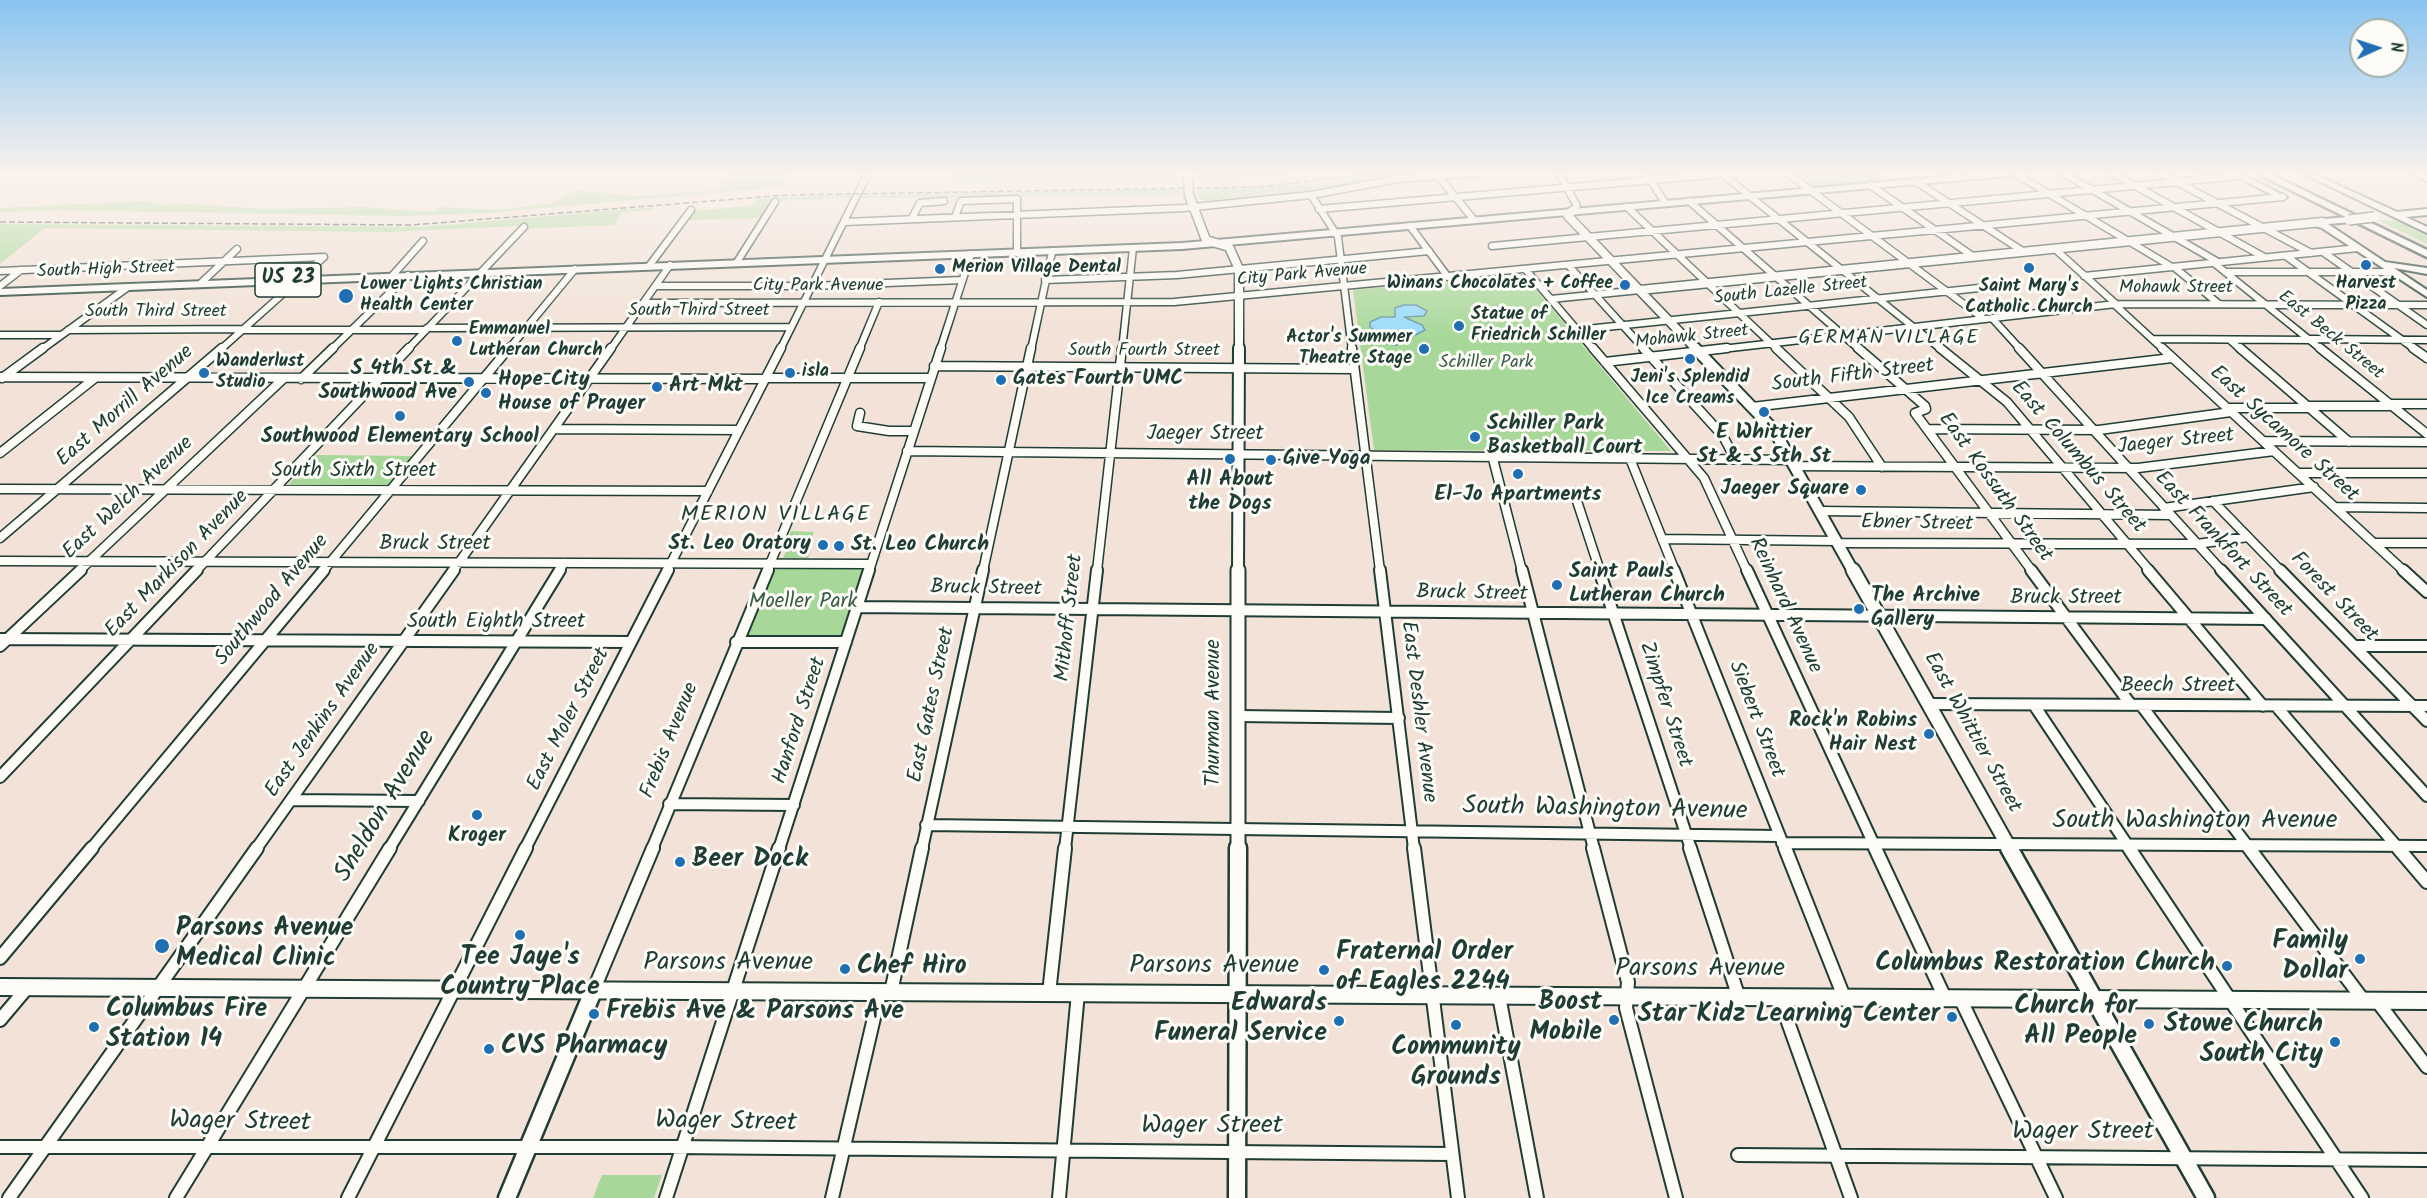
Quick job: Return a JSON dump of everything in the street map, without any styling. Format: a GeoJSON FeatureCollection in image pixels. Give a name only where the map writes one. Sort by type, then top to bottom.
{"type":"FeatureCollection","features":[{"type":"Feature","properties":{"kind":"highway"},"geometry":{"type":"LineString","coordinates":[[2376,229],[2427,254]]}},
{"type":"Feature","properties":{"kind":"highway"},"geometry":{"type":"LineString","coordinates":[[2389,229],[2427,248]]}},
{"type":"Feature","properties":{"kind":"main road","name":"South High Street"},"geometry":{"type":"LineString","coordinates":[[0,292],[737,262],[1052,252],[1214,243],[1379,229]]}},
{"type":"Feature","properties":{"kind":"main road"},"geometry":{"type":"LineString","coordinates":[[2329,229],[2427,293]]}},
{"type":"Feature","properties":{"kind":"main road"},"geometry":{"type":"LineString","coordinates":[[2333,229],[2393,272]]}},
{"type":"Feature","properties":{"kind":"main road"},"geometry":{"type":"LineString","coordinates":[[2378,259],[2397,267],[2427,271]]}},
{"type":"Feature","properties":{"kind":"main road"},"geometry":{"type":"LineString","coordinates":[[2427,271],[2405,276],[2427,293]]}},
{"type":"Feature","properties":{"kind":"main road","name":"Parsons Avenue"},"geometry":{"type":"LineString","coordinates":[[0,987],[2427,1001]]}},
{"type":"Feature","properties":{"kind":"street","name":"East Markison Avenue"},"geometry":{"type":"LineString","coordinates":[[0,777],[522,229]]}},
{"type":"Feature","properties":{"kind":"street"},"geometry":{"type":"LineString","coordinates":[[649,266],[677,229]]}},
{"type":"Feature","properties":{"kind":"street"},"geometry":{"type":"LineString","coordinates":[[737,262],[758,229]]}},
{"type":"Feature","properties":{"kind":"street","name":"East Moler Street"},"geometry":{"type":"LineString","coordinates":[[348,1198],[841,229]]}},
{"type":"Feature","properties":{"kind":"street"},"geometry":{"type":"LineString","coordinates":[[1017,253],[1018,229]]}},
{"type":"Feature","properties":{"kind":"street"},"geometry":{"type":"LineString","coordinates":[[1201,229],[1206,240],[1229,247],[1239,269]]}},
{"type":"Feature","properties":{"kind":"street"},"geometry":{"type":"LineString","coordinates":[[1332,229],[1335,233]]}},
{"type":"Feature","properties":{"kind":"street"},"geometry":{"type":"LineString","coordinates":[[1412,229],[1448,277]]}},
{"type":"Feature","properties":{"kind":"street","name":"East Whittier Street"},"geometry":{"type":"LineString","coordinates":[[1580,229],[1774,430],[2206,1198]]}},
{"type":"Feature","properties":{"kind":"street"},"geometry":{"type":"LineString","coordinates":[[1651,229],[1852,421],[1882,467]]}},
{"type":"Feature","properties":{"kind":"street"},"geometry":{"type":"LineString","coordinates":[[1492,246],[1675,229]]}},
{"type":"Feature","properties":{"kind":"street","name":"East Kossuth Street"},"geometry":{"type":"LineString","coordinates":[[1721,229],[1925,406],[1926,409],[1915,413],[2066,618],[2370,1001],[2427,1068]]}},
{"type":"Feature","properties":{"kind":"street","name":"East Columbus Street"},"geometry":{"type":"LineString","coordinates":[[1791,229],[2007,402],[2263,706]]}},
{"type":"Feature","properties":{"kind":"street","name":"East Frankfort Street"},"geometry":{"type":"LineString","coordinates":[[1863,229],[1946,291],[1988,318],[2042,373],[2427,796]]}},
{"type":"Feature","properties":{"kind":"street","name":"City Park Avenue"},"geometry":{"type":"LineString","coordinates":[[643,303],[1174,302],[1948,229]]}},
{"type":"Feature","properties":{"kind":"street"},"geometry":{"type":"LineString","coordinates":[[1988,229],[2024,252]]}},
{"type":"Feature","properties":{"kind":"street"},"geometry":{"type":"LineString","coordinates":[[2108,229],[2173,267],[2219,304]]}},
{"type":"Feature","properties":{"kind":"street","name":"East Beck Street"},"geometry":{"type":"LineString","coordinates":[[2161,229],[2216,262],[2225,272],[2427,434]]}},
{"type":"Feature","properties":{"kind":"street"},"geometry":{"type":"LineString","coordinates":[[2214,229],[2266,258]]}},
{"type":"Feature","properties":{"kind":"street"},"geometry":{"type":"LineString","coordinates":[[1551,299],[2257,229]]}},
{"type":"Feature","properties":{"kind":"street"},"geometry":{"type":"LineString","coordinates":[[2267,229],[2311,253]]}},
{"type":"Feature","properties":{"kind":"street"},"geometry":{"type":"LineString","coordinates":[[1935,230],[1974,257]]}},
{"type":"Feature","properties":{"kind":"street","name":"East Deshler Avenue"},"geometry":{"type":"LineString","coordinates":[[1335,233],[1341,260],[1458,1198]]}},
{"type":"Feature","properties":{"kind":"street"},"geometry":{"type":"LineString","coordinates":[[392,276],[423,241]]}},
{"type":"Feature","properties":{"kind":"street","name":"Mithoff Street"},"geometry":{"type":"LineString","coordinates":[[1049,993],[1133,248]]}},
{"type":"Feature","properties":{"kind":"street"},"geometry":{"type":"LineString","coordinates":[[2085,276],[2358,248]]}},
{"type":"Feature","properties":{"kind":"street"},"geometry":{"type":"LineString","coordinates":[[200,284],[237,249]]}},
{"type":"Feature","properties":{"kind":"street","name":"East Sycamore Street"},"geometry":{"type":"LineString","coordinates":[[2055,249],[2427,592]]}},
{"type":"Feature","properties":{"kind":"street","name":"East Gates Street"},"geometry":{"type":"LineString","coordinates":[[832,1198],[926,825],[1052,252]]}},
{"type":"Feature","properties":{"kind":"street"},"geometry":{"type":"LineString","coordinates":[[1046,280],[1239,269],[1429,252]]}},
{"type":"Feature","properties":{"kind":"street"},"geometry":{"type":"LineString","coordinates":[[2323,252],[2427,325]]}},
{"type":"Feature","properties":{"kind":"street","name":"Hanford Street"},"geometry":{"type":"LineString","coordinates":[[666,1198],[971,254]]}},
{"type":"Feature","properties":{"kind":"street"},"geometry":{"type":"LineString","coordinates":[[2286,256],[2427,358]]}},
{"type":"Feature","properties":{"kind":"street","name":"East Morrill Avenue"},"geometry":{"type":"LineString","coordinates":[[0,538],[302,280],[324,257],[223,262]]}},
{"type":"Feature","properties":{"kind":"street"},"geometry":{"type":"LineString","coordinates":[[0,271],[223,262]]}},
{"type":"Feature","properties":{"kind":"street","name":"East Jenkins Avenue"},"geometry":{"type":"LineString","coordinates":[[9,1198],[670,265]]}},
{"type":"Feature","properties":{"kind":"street"},"geometry":{"type":"LineString","coordinates":[[1569,266],[1723,436],[1735,459]]}},
{"type":"Feature","properties":{"kind":"street","name":"Southwood Avenue"},"geometry":{"type":"LineString","coordinates":[[0,958],[575,269]]}},
{"type":"Feature","properties":{"kind":"street","name":"Thurman Avenue"},"geometry":{"type":"LineString","coordinates":[[1237,1198],[1239,269]]}},
{"type":"Feature","properties":{"kind":"street"},"geometry":{"type":"LineString","coordinates":[[0,286],[21,270]]}},
{"type":"Feature","properties":{"kind":"street","name":"Reinhard Avenue"},"geometry":{"type":"LineString","coordinates":[[1526,270],[1704,478],[1874,844],[2056,1198]]}},
{"type":"Feature","properties":{"kind":"street"},"geometry":{"type":"LineString","coordinates":[[2225,272],[2393,272]]}},
{"type":"Feature","properties":{"kind":"street"},"geometry":{"type":"LineString","coordinates":[[301,379],[408,275]]}},
{"type":"Feature","properties":{"kind":"street"},"geometry":{"type":"LineString","coordinates":[[655,286],[812,286],[962,280]]}},
{"type":"Feature","properties":{"kind":"street","name":"South Lazelle Street"},"geometry":{"type":"LineString","coordinates":[[1577,330],[2008,285]]}},
{"type":"Feature","properties":{"kind":"street"},"geometry":{"type":"LineString","coordinates":[[1,378],[128,287]]}},
{"type":"Feature","properties":{"kind":"street","name":"Frebis Avenue"},"geometry":{"type":"LineString","coordinates":[[507,1198],[768,564],[879,302]]}},
{"type":"Feature","properties":{"kind":"street","name":"Mohawk Street"},"geometry":{"type":"LineString","coordinates":[[1605,362],[2115,304],[2427,305]]}},
{"type":"Feature","properties":{"kind":"street","name":"South Third Street"},"geometry":{"type":"LineString","coordinates":[[68,330],[791,327]]}},
{"type":"Feature","properties":{"kind":"street","name":"South Third Street"},"geometry":{"type":"LineString","coordinates":[[0,335],[62,335]]}},
{"type":"Feature","properties":{"kind":"street"},"geometry":{"type":"LineString","coordinates":[[2152,339],[2427,340]]}},
{"type":"Feature","properties":{"kind":"street"},"geometry":{"type":"LineString","coordinates":[[2230,340],[2349,442]]}},
{"type":"Feature","properties":{"kind":"street","name":"South Fifth Street"},"geometry":{"type":"LineString","coordinates":[[1752,407],[2172,358]]}},
{"type":"Feature","properties":{"kind":"street","name":"South Fourth Street"},"geometry":{"type":"LineString","coordinates":[[934,366],[1354,369]]}},
{"type":"Feature","properties":{"kind":"street"},"geometry":{"type":"LineString","coordinates":[[1,378],[931,378]]}},
{"type":"Feature","properties":{"kind":"street"},"geometry":{"type":"LineString","coordinates":[[0,453],[95,378]]}},
{"type":"Feature","properties":{"kind":"street","name":"East Welch Avenue"},"geometry":{"type":"LineString","coordinates":[[2,642],[283,378]]}},
{"type":"Feature","properties":{"kind":"street"},"geometry":{"type":"LineString","coordinates":[[1927,429],[2093,430],[2229,410],[2427,404]]}},
{"type":"Feature","properties":{"kind":"street"},"geometry":{"type":"LineString","coordinates":[[860,413],[857,426],[889,431],[914,431]]}},
{"type":"Feature","properties":{"kind":"street"},"geometry":{"type":"LineString","coordinates":[[554,429],[739,430]]}},
{"type":"Feature","properties":{"kind":"street","name":"Jaeger Street"},"geometry":{"type":"LineString","coordinates":[[2263,441],[2427,442]]}},
{"type":"Feature","properties":{"kind":"street","name":"Jaeger Street"},"geometry":{"type":"LineString","coordinates":[[907,451],[1629,456],[1955,468],[2128,468],[2274,451]]}},
{"type":"Feature","properties":{"kind":"street"},"geometry":{"type":"LineString","coordinates":[[1492,455],[1628,982],[1626,1008],[1676,1198]]}},
{"type":"Feature","properties":{"kind":"street","name":"Siebert Street"},"geometry":{"type":"LineString","coordinates":[[1629,456],[1844,997]]}},
{"type":"Feature","properties":{"kind":"street"},"geometry":{"type":"LineString","coordinates":[[2298,473],[2427,473]]}},
{"type":"Feature","properties":{"kind":"street"},"geometry":{"type":"LineString","coordinates":[[1820,511],[2101,514],[2167,511],[2213,501],[2314,487]]}},
{"type":"Feature","properties":{"kind":"street","name":"South Sixth Street"},"geometry":{"type":"LineString","coordinates":[[0,489],[708,491]]}},
{"type":"Feature","properties":{"kind":"street","name":"Zimpfer Street"},"geometry":{"type":"LineString","coordinates":[[1574,492],[1739,998]]}},
{"type":"Feature","properties":{"kind":"street","name":"Forest Street"},"geometry":{"type":"LineString","coordinates":[[2213,501],[2427,721]]}},
{"type":"Feature","properties":{"kind":"street"},"geometry":{"type":"LineString","coordinates":[[2336,507],[2427,508]]}},
{"type":"Feature","properties":{"kind":"street","name":"Ebner Street"},"geometry":{"type":"LineString","coordinates":[[1662,539],[2127,545],[2197,544],[2248,537]]}},
{"type":"Feature","properties":{"kind":"street"},"geometry":{"type":"LineString","coordinates":[[2376,543],[2427,543]]}},
{"type":"Feature","properties":{"kind":"street","name":"Bruck Street"},"geometry":{"type":"LineString","coordinates":[[0,561],[871,564]]}},
{"type":"Feature","properties":{"kind":"street","name":"Sheldon Avenue"},"geometry":{"type":"LineString","coordinates":[[176,1198],[564,563]]}},
{"type":"Feature","properties":{"kind":"street","name":"Bruck Street"},"geometry":{"type":"LineString","coordinates":[[857,607],[2266,620]]}},
{"type":"Feature","properties":{"kind":"street","name":"South Eighth Street"},"geometry":{"type":"LineString","coordinates":[[2,642],[131,640],[631,642]]}},
{"type":"Feature","properties":{"kind":"street"},"geometry":{"type":"LineString","coordinates":[[736,642],[846,642]]}},
{"type":"Feature","properties":{"kind":"street"},"geometry":{"type":"LineString","coordinates":[[2354,646],[2427,646]]}},
{"type":"Feature","properties":{"kind":"street","name":"Beech Street"},"geometry":{"type":"LineString","coordinates":[[1928,704],[2427,706]]}},
{"type":"Feature","properties":{"kind":"street"},"geometry":{"type":"LineString","coordinates":[[2034,705],[2362,1198]]}},
{"type":"Feature","properties":{"kind":"street"},"geometry":{"type":"LineString","coordinates":[[2276,706],[2427,882]]}},
{"type":"Feature","properties":{"kind":"street"},"geometry":{"type":"LineString","coordinates":[[1238,716],[1399,718]]}},
{"type":"Feature","properties":{"kind":"street"},"geometry":{"type":"LineString","coordinates":[[292,800],[419,801]]}},
{"type":"Feature","properties":{"kind":"street"},"geometry":{"type":"LineString","coordinates":[[669,804],[794,805]]}},
{"type":"Feature","properties":{"kind":"street","name":"South Washington Avenue"},"geometry":{"type":"LineString","coordinates":[[926,825],[1684,834],[1874,844],[2427,846]]}},
{"type":"Feature","properties":{"kind":"street"},"geometry":{"type":"LineString","coordinates":[[0,1020],[27,987]]}},
{"type":"Feature","properties":{"kind":"street"},"geometry":{"type":"LineString","coordinates":[[1059,1198],[1078,993]]}},
{"type":"Feature","properties":{"kind":"street"},"geometry":{"type":"LineString","coordinates":[[1499,996],[1537,1198]]}},
{"type":"Feature","properties":{"kind":"street"},"geometry":{"type":"LineString","coordinates":[[1779,998],[1851,1198]]}},
{"type":"Feature","properties":{"kind":"street","name":"Wager Street"},"geometry":{"type":"LineString","coordinates":[[0,1147],[373,1149],[683,1147],[1452,1154]]}},
{"type":"Feature","properties":{"kind":"street","name":"Wager Street"},"geometry":{"type":"LineString","coordinates":[[1738,1155],[2427,1160]]}},
{"type":"Feature","properties":{"kind":"green space"},"geometry":{"type":"Polygon","coordinates":[[[0,229],[44,229],[0,264],[0,229]]]}},
{"type":"Feature","properties":{"kind":"green space"},"geometry":{"type":"Polygon","coordinates":[[[123,229],[457,229],[389,232],[123,229]]]}},
{"type":"Feature","properties":{"kind":"green space"},"geometry":{"type":"Polygon","coordinates":[[[2396,229],[2417,229],[2427,233],[2427,244],[2396,229]]]}},
{"type":"Feature","properties":{"kind":"green space","name":"Schiller Park"},"geometry":{"type":"Polygon","coordinates":[[[1523,274],[1671,451],[1374,450],[1353,290],[1523,274]]]}},
{"type":"Feature","properties":{"kind":"green space"},"geometry":{"type":"Polygon","coordinates":[[[316,455],[413,456],[386,488],[286,487],[316,455]]]}},
{"type":"Feature","properties":{"kind":"green space"},"geometry":{"type":"Polygon","coordinates":[[[791,531],[814,532],[808,546],[811,551],[808,558],[783,558],[786,551],[783,551],[791,531]]]}},
{"type":"Feature","properties":{"kind":"green space","name":"Moeller Park"},"geometry":{"type":"Polygon","coordinates":[[[779,568],[863,569],[840,639],[744,636],[771,572],[779,568]]]}},
{"type":"Feature","properties":{"kind":"green space"},"geometry":{"type":"Polygon","coordinates":[[[602,1175],[662,1175],[654,1198],[593,1198],[602,1175]]]}},
{"type":"Feature","properties":{"kind":"water"},"geometry":{"type":"Polygon","coordinates":[[[1416,305],[1427,311],[1424,316],[1404,317],[1422,325],[1425,330],[1396,345],[1381,343],[1379,333],[1370,327],[1370,322],[1381,317],[1395,317],[1395,308],[1416,305]]]}},
{"type":"Feature","properties":{"kind":"place","name":"Harvest Pizza"},"geometry":{"type":"Point","coordinates":[2366,265]}},
{"type":"Feature","properties":{"kind":"place","name":"Saint Mary's Catholic Church"},"geometry":{"type":"Point","coordinates":[2029,268]}},
{"type":"Feature","properties":{"kind":"place","name":"Merion Village Dental"},"geometry":{"type":"Point","coordinates":[940,269]}},
{"type":"Feature","properties":{"kind":"place","name":"Winans Chocolates + Coffee"},"geometry":{"type":"Point","coordinates":[1625,285]}},
{"type":"Feature","properties":{"kind":"place","name":"Lower Lights Christian Health Center"},"geometry":{"type":"Point","coordinates":[346,296]}},
{"type":"Feature","properties":{"kind":"place","name":"Statue of Friedrich Schiller"},"geometry":{"type":"Point","coordinates":[1459,326]}},
{"type":"Feature","properties":{"kind":"place","name":"Emmanuel Lutheran Church"},"geometry":{"type":"Point","coordinates":[457,341]}},
{"type":"Feature","properties":{"kind":"place","name":"Actor's Summer Theatre Stage"},"geometry":{"type":"Point","coordinates":[1424,349]}},
{"type":"Feature","properties":{"kind":"place","name":"Jeni's Splendid Ice Creams"},"geometry":{"type":"Point","coordinates":[1690,359]}},
{"type":"Feature","properties":{"kind":"place","name":"Wanderlust Studio"},"geometry":{"type":"Point","coordinates":[204,373]}},
{"type":"Feature","properties":{"kind":"place","name":"isla"},"geometry":{"type":"Point","coordinates":[790,373]}},
{"type":"Feature","properties":{"kind":"place","name":"Gates Fourth UMC"},"geometry":{"type":"Point","coordinates":[1001,380]}},
{"type":"Feature","properties":{"kind":"place","name":"S 4th St & Southwood Ave"},"geometry":{"type":"Point","coordinates":[469,382]}},
{"type":"Feature","properties":{"kind":"place","name":"Art Mkt"},"geometry":{"type":"Point","coordinates":[657,387]}},
{"type":"Feature","properties":{"kind":"place","name":"Hope City House of Prayer"},"geometry":{"type":"Point","coordinates":[486,393]}},
{"type":"Feature","properties":{"kind":"place","name":"E Whittier St & S 5th St"},"geometry":{"type":"Point","coordinates":[1764,412]}},
{"type":"Feature","properties":{"kind":"place","name":"Southwood Elementary School"},"geometry":{"type":"Point","coordinates":[400,416]}},
{"type":"Feature","properties":{"kind":"place","name":"Schiller Park Basketball Court"},"geometry":{"type":"Point","coordinates":[1475,437]}},
{"type":"Feature","properties":{"kind":"place","name":"All About the Dogs"},"geometry":{"type":"Point","coordinates":[1230,459]}},
{"type":"Feature","properties":{"kind":"place","name":"Give Yoga"},"geometry":{"type":"Point","coordinates":[1271,460]}},
{"type":"Feature","properties":{"kind":"place","name":"El-Jo Apartments"},"geometry":{"type":"Point","coordinates":[1518,474]}},
{"type":"Feature","properties":{"kind":"place","name":"Jaeger Square"},"geometry":{"type":"Point","coordinates":[1861,490]}},
{"type":"Feature","properties":{"kind":"place","name":"St. Leo Oratory"},"geometry":{"type":"Point","coordinates":[823,545]}},
{"type":"Feature","properties":{"kind":"place","name":"St. Leo Church"},"geometry":{"type":"Point","coordinates":[839,546]}},
{"type":"Feature","properties":{"kind":"place","name":"Saint Pauls Lutheran Church"},"geometry":{"type":"Point","coordinates":[1557,585]}},
{"type":"Feature","properties":{"kind":"place","name":"The Archive Gallery"},"geometry":{"type":"Point","coordinates":[1859,609]}},
{"type":"Feature","properties":{"kind":"place","name":"Rock'n Robins Hair Nest"},"geometry":{"type":"Point","coordinates":[1929,734]}},
{"type":"Feature","properties":{"kind":"place","name":"Kroger"},"geometry":{"type":"Point","coordinates":[477,815]}},
{"type":"Feature","properties":{"kind":"place","name":"Beer Dock"},"geometry":{"type":"Point","coordinates":[680,862]}},
{"type":"Feature","properties":{"kind":"place","name":"Tee Jaye's Country Place"},"geometry":{"type":"Point","coordinates":[520,935]}},
{"type":"Feature","properties":{"kind":"place","name":"Parsons Avenue Medical Clinic"},"geometry":{"type":"Point","coordinates":[162,946]}},
{"type":"Feature","properties":{"kind":"place","name":"Family Dollar"},"geometry":{"type":"Point","coordinates":[2360,959]}},
{"type":"Feature","properties":{"kind":"place","name":"Columbus Restoration Church"},"geometry":{"type":"Point","coordinates":[2227,966]}},
{"type":"Feature","properties":{"kind":"place","name":"Chef Hiro"},"geometry":{"type":"Point","coordinates":[845,969]}},
{"type":"Feature","properties":{"kind":"place","name":"Fraternal Order of Eagles 2244"},"geometry":{"type":"Point","coordinates":[1324,970]}},
{"type":"Feature","properties":{"kind":"place","name":"Frebis Ave & Parsons Ave"},"geometry":{"type":"Point","coordinates":[594,1014]}},
{"type":"Feature","properties":{"kind":"place","name":"Star Kidz Learning Center"},"geometry":{"type":"Point","coordinates":[1952,1017]}},
{"type":"Feature","properties":{"kind":"place","name":"Boost Mobile"},"geometry":{"type":"Point","coordinates":[1614,1020]}},
{"type":"Feature","properties":{"kind":"place","name":"Edwards Funeral Service"},"geometry":{"type":"Point","coordinates":[1339,1021]}},
{"type":"Feature","properties":{"kind":"place","name":"Church for All People"},"geometry":{"type":"Point","coordinates":[2149,1024]}},
{"type":"Feature","properties":{"kind":"place","name":"Community Grounds"},"geometry":{"type":"Point","coordinates":[1456,1025]}},
{"type":"Feature","properties":{"kind":"place","name":"Columbus Fire Station 14"},"geometry":{"type":"Point","coordinates":[94,1027]}},
{"type":"Feature","properties":{"kind":"place","name":"Stowe Church South City"},"geometry":{"type":"Point","coordinates":[2335,1042]}},
{"type":"Feature","properties":{"kind":"place","name":"CVS Pharmacy"},"geometry":{"type":"Point","coordinates":[489,1049]}},
{"type":"Feature","properties":{"kind":"district","name":"GERMAN VILLAGE"},"geometry":{"type":"Point","coordinates":[1889,340]}},
{"type":"Feature","properties":{"kind":"district","name":"MERION VILLAGE"},"geometry":{"type":"Point","coordinates":[776,516]}}]}
